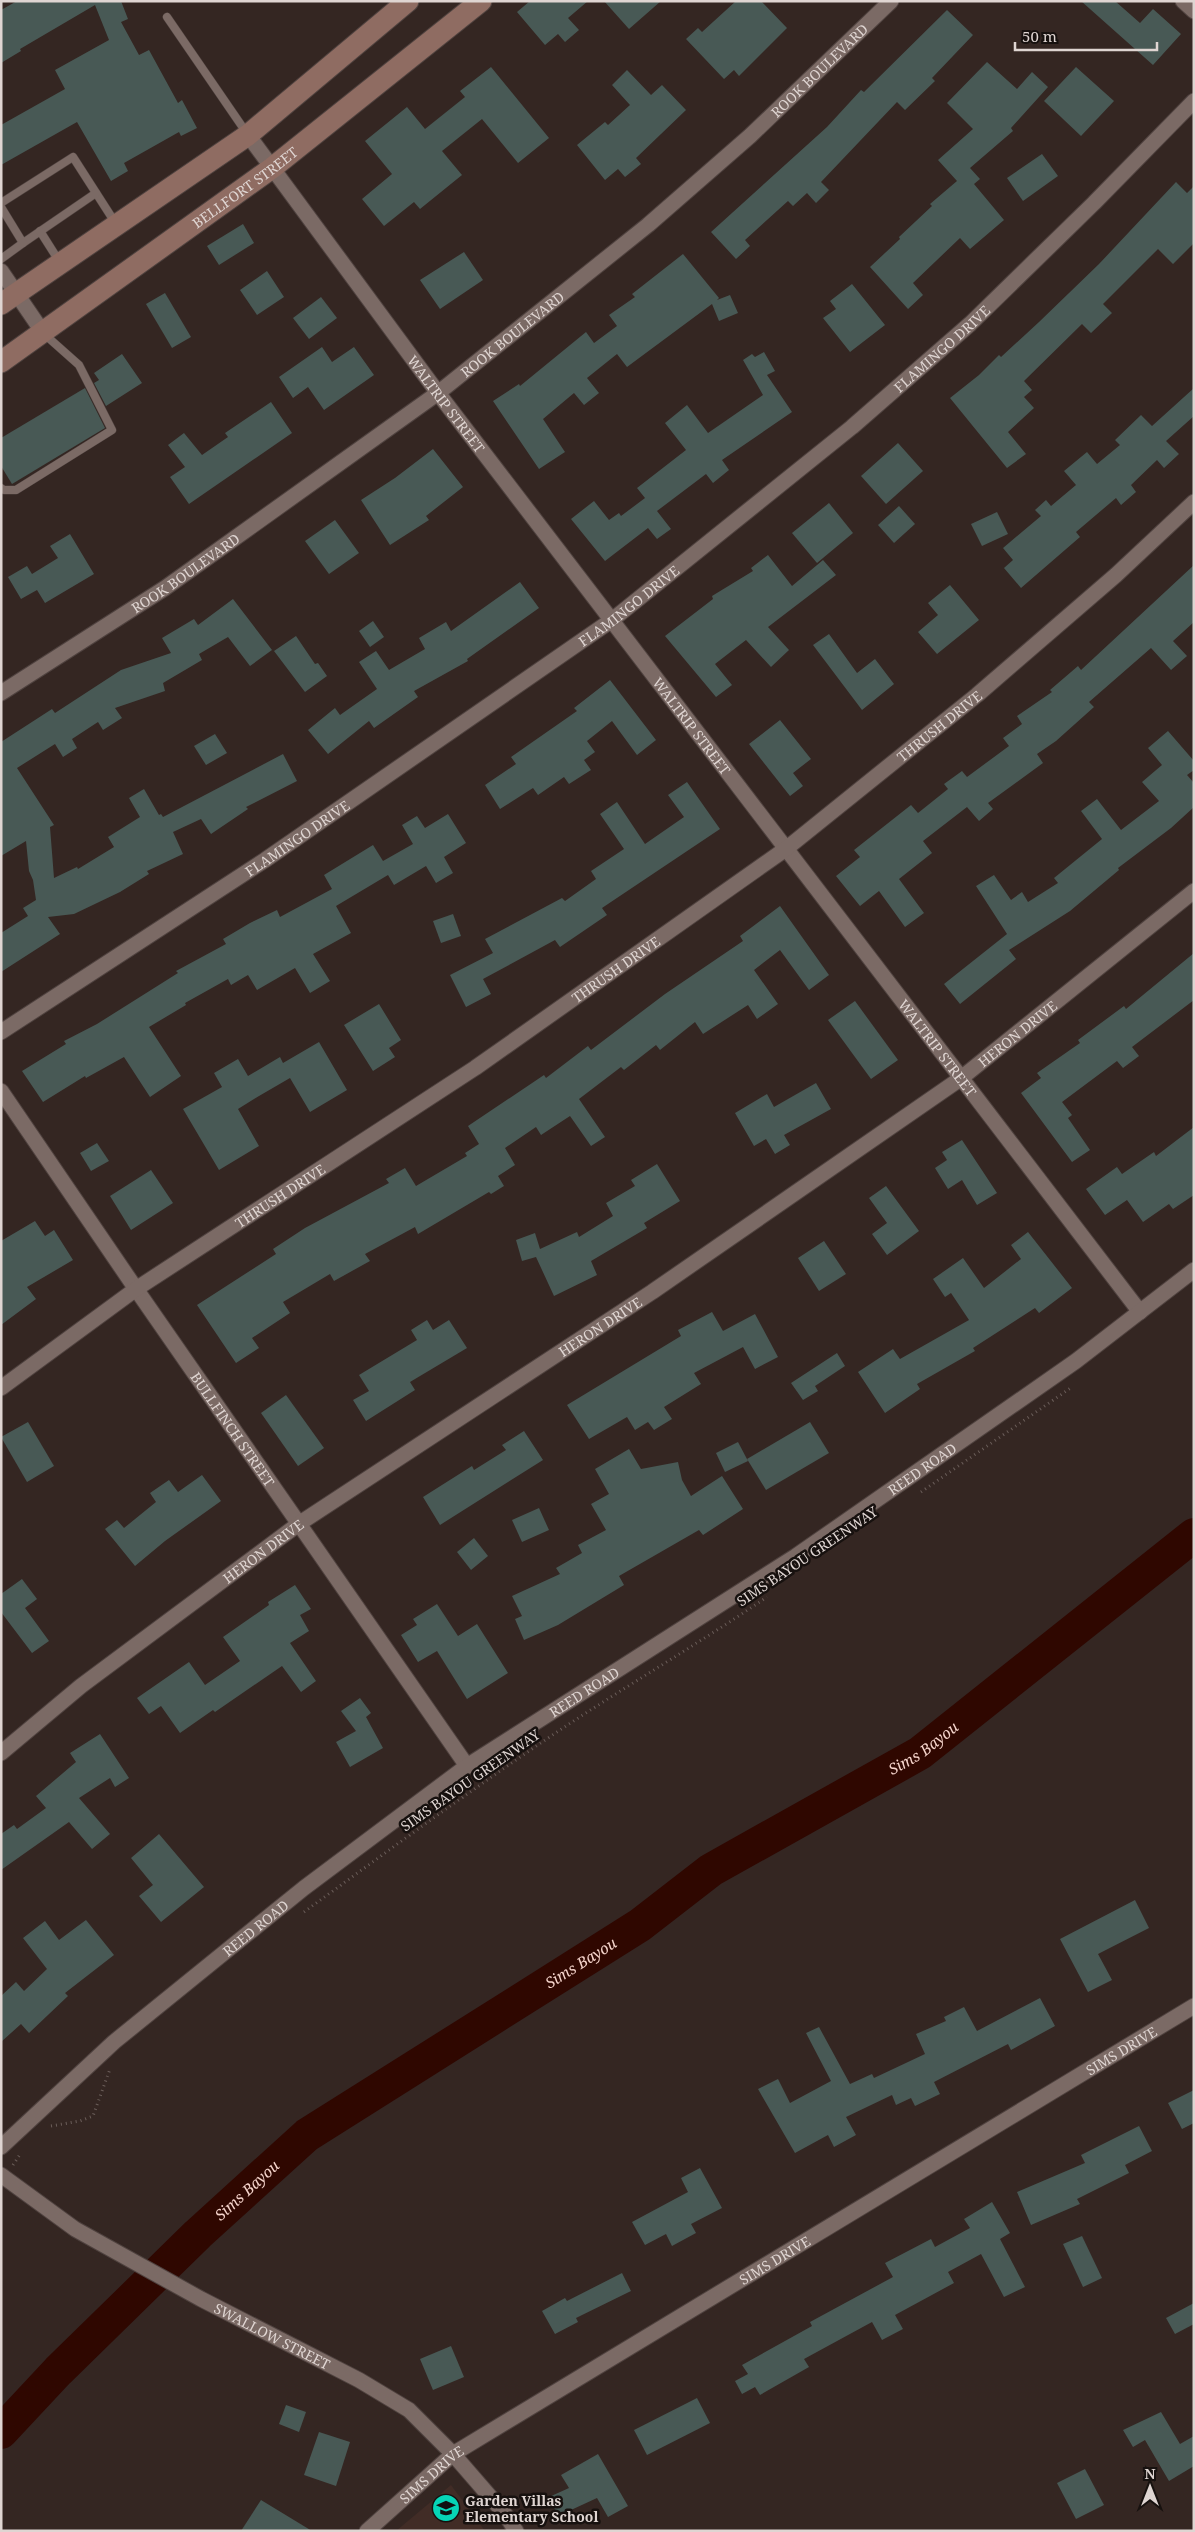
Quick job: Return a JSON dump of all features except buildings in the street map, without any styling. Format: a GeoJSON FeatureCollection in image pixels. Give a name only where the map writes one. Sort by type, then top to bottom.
{"type":"FeatureCollection","features":[{"type":"Feature","properties":{"kind":"main road"},"geometry":{"type":"LineString","coordinates":[[9,300],[248,135],[408,1]]}},
{"type":"Feature","properties":{"kind":"main road","name":"BELLFORT STREET"},"geometry":{"type":"LineString","coordinates":[[1,362],[272,168],[480,1]]}},
{"type":"Feature","properties":{"kind":"street","name":"ROOK BOULEVARD"},"geometry":{"type":"LineString","coordinates":[[1,693],[165,588],[438,393],[648,225],[750,136],[891,1]]}},
{"type":"Feature","properties":{"kind":"street"},"geometry":{"type":"LineString","coordinates":[[1183,1],[1194,11]]}},
{"type":"Feature","properties":{"kind":"street","name":"FLAMINGO DRIVE"},"geometry":{"type":"LineString","coordinates":[[1,1032],[265,860],[612,620],[852,427],[970,324],[1094,203],[1194,101]]}},
{"type":"Feature","properties":{"kind":"street","name":"WALTRIP STREET"},"geometry":{"type":"LineString","coordinates":[[248,135],[438,393],[787,848],[960,1079],[1140,1312]]}},
{"type":"Feature","properties":{"kind":"street"},"geometry":{"type":"LineString","coordinates":[[1,271],[9,300],[42,331]]}},
{"type":"Feature","properties":{"kind":"street","name":"THRUSH DRIVE"},"geometry":{"type":"LineString","coordinates":[[1,1388],[136,1289],[475,1068],[787,848],[984,688],[1116,575],[1194,502]]}},
{"type":"Feature","properties":{"kind":"street","name":"HERON DRIVE"},"geometry":{"type":"LineString","coordinates":[[1,1753],[81,1686],[300,1523],[652,1292],[960,1079],[1194,891]]}},
{"type":"Feature","properties":{"kind":"street","name":"BULLFINCH STREET"},"geometry":{"type":"LineString","coordinates":[[1,1091],[467,1766]]}},
{"type":"Feature","properties":{"kind":"street","name":"REED ROAD"},"geometry":{"type":"LineString","coordinates":[[1,2147],[129,2030],[304,1888],[467,1766],[796,1556],[1076,1360],[1194,1270]]}},
{"type":"Feature","properties":{"kind":"street","name":"SIMS DRIVE"},"geometry":{"type":"LineString","coordinates":[[367,2531],[453,2454],[1194,2006]]}},
{"type":"Feature","properties":{"kind":"street","name":"SWALLOW STREET"},"geometry":{"type":"LineString","coordinates":[[5,2178],[75,2229],[201,2299],[359,2380],[409,2410],[453,2454],[505,2514],[516,2531]]}},
{"type":"Feature","properties":{"kind":"lane"},"geometry":{"type":"LineString","coordinates":[[167,17],[248,135]]}},
{"type":"Feature","properties":{"kind":"lane"},"geometry":{"type":"LineString","coordinates":[[1,202],[73,156],[117,225]]}},
{"type":"Feature","properties":{"kind":"lane"},"geometry":{"type":"LineString","coordinates":[[1,259],[96,193]]}},
{"type":"Feature","properties":{"kind":"lane"},"geometry":{"type":"LineString","coordinates":[[1,207],[23,243]]}},
{"type":"Feature","properties":{"kind":"lane"},"geometry":{"type":"LineString","coordinates":[[40,231],[61,264]]}},
{"type":"Feature","properties":{"kind":"lane"},"geometry":{"type":"LineString","coordinates":[[1,488],[4,490],[16,490],[112,430],[79,365],[42,331]]}},
{"type":"Feature","properties":{"kind":"path"},"geometry":{"type":"LineString","coordinates":[[914,1496],[1046,1407],[1077,1383]]}},
{"type":"Feature","properties":{"kind":"path","name":"SIMS BAYOU GREENWAY"},"geometry":{"type":"LineString","coordinates":[[303,1913],[424,1825],[564,1728],[709,1637],[774,1592]]}},
{"type":"Feature","properties":{"kind":"path"},"geometry":{"type":"LineString","coordinates":[[47,2129],[54,2124],[80,2121],[93,2116],[110,2069],[117,2064]]}},
{"type":"Feature","properties":{"kind":"path"},"geometry":{"type":"LineString","coordinates":[[17,2159],[27,2145]]}},
{"type":"Feature","properties":{"kind":"shaded area","name":"Garden Villas Elementary School"},"geometry":{"type":"Polygon","coordinates":[[[451,2485],[485,2531],[396,2531],[451,2485]]]}},
{"type":"Feature","properties":{"kind":"waterway","name":"Sims Bayou"},"geometry":{"type":"LineString","coordinates":[[1,2432],[58,2371],[198,2234],[307,2135],[640,1925],[711,1870],[920,1753],[1194,1535]]}},
{"type":"Feature","properties":{"kind":"place","name":"Garden Villas Elementary School"},"geometry":{"type":"Point","coordinates":[446,2508]}}]}
